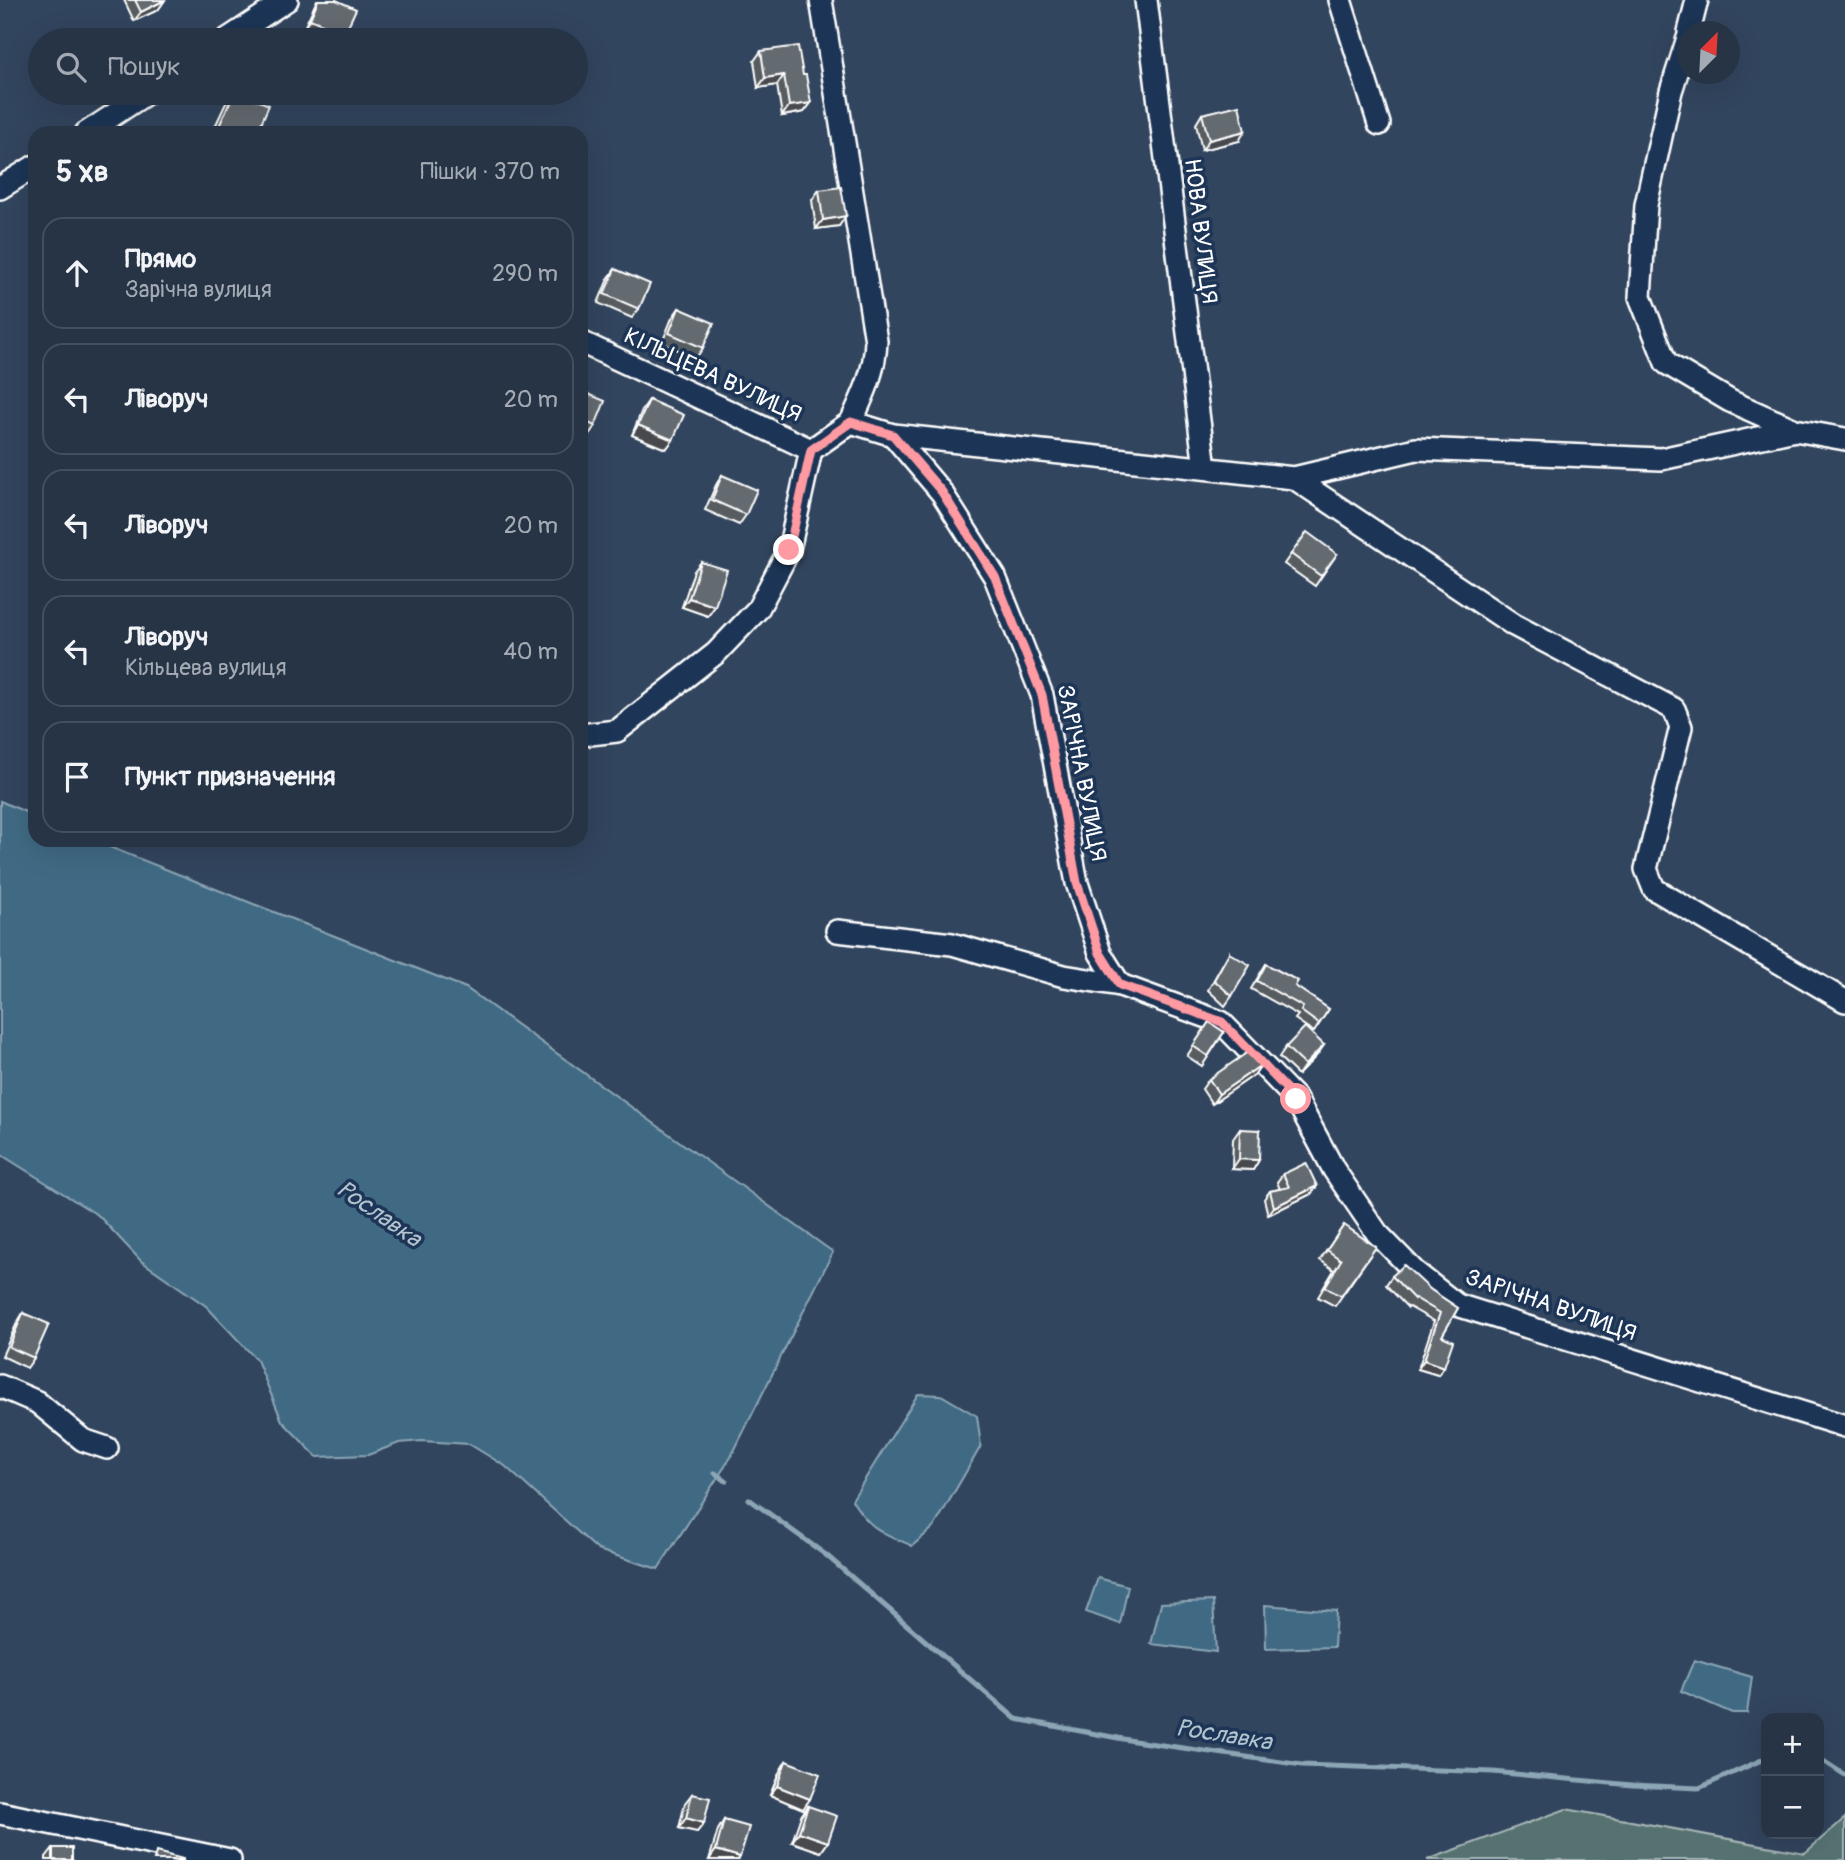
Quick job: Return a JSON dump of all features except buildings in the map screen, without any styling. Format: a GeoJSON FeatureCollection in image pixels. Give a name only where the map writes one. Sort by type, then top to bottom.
{"type":"FeatureCollection","features":[{"type":"Feature","properties":{"kind":"street"},"geometry":{"type":"LineString","coordinates":[[244,28],[287,0]]}},
{"type":"Feature","properties":{"kind":"street"},"geometry":{"type":"LineString","coordinates":[[811,450],[851,422],[870,382],[876,341],[821,0]]}},
{"type":"Feature","properties":{"kind":"street","name":"НОВА ВУЛИЦЯ"},"geometry":{"type":"LineString","coordinates":[[1146,0],[1205,468]]}},
{"type":"Feature","properties":{"kind":"street"},"geometry":{"type":"LineString","coordinates":[[1339,0],[1379,124]]}},
{"type":"Feature","properties":{"kind":"street"},"geometry":{"type":"LineString","coordinates":[[1692,21],[1697,0]]}},
{"type":"Feature","properties":{"kind":"street"},"geometry":{"type":"LineString","coordinates":[[1677,72],[1646,205],[1640,296],[1666,363],[1730,401],[1795,430],[1845,439]]}},
{"type":"Feature","properties":{"kind":"street"},"geometry":{"type":"LineString","coordinates":[[97,126],[129,105]]}},
{"type":"Feature","properties":{"kind":"street"},"geometry":{"type":"LineString","coordinates":[[0,188],[28,170]]}},
{"type":"Feature","properties":{"kind":"street","name":"КІЛЬЦЕВА ВУЛИЦЯ"},"geometry":{"type":"LineString","coordinates":[[588,345],[811,450],[789,550],[758,609],[716,653],[617,731],[588,734]]}},
{"type":"Feature","properties":{"kind":"street"},"geometry":{"type":"LineString","coordinates":[[851,422],[893,435],[1294,478],[1416,449],[1661,459],[1795,430]]}},
{"type":"Feature","properties":{"kind":"street","name":"ЗАРІЧНА ВУЛИЦЯ"},"geometry":{"type":"LineString","coordinates":[[893,435],[942,492],[995,577],[1042,695],[1077,883],[1100,953],[1120,985]]}},
{"type":"Feature","properties":{"kind":"street"},"geometry":{"type":"LineString","coordinates":[[1294,478],[1514,625],[1674,709],[1681,727],[1646,869],[1654,889],[1845,1001]]}},
{"type":"Feature","properties":{"kind":"street","name":"ЗАРІЧНА ВУЛИЦЯ"},"geometry":{"type":"LineString","coordinates":[[836,931],[952,944],[1064,976],[1120,985],[1222,1022],[1296,1099],[1334,1170],[1377,1233],[1415,1272],[1457,1305],[1845,1426]]}},
{"type":"Feature","properties":{"kind":"street"},"geometry":{"type":"LineString","coordinates":[[0,1386],[37,1402],[83,1440],[107,1448]]}},
{"type":"Feature","properties":{"kind":"street"},"geometry":{"type":"LineString","coordinates":[[0,1813],[230,1860]]}},
{"type":"Feature","properties":{"kind":"green space"},"geometry":{"type":"Polygon","coordinates":[[[1566,1809],[1805,1853],[1845,1818],[1845,1860],[1427,1860],[1566,1809]]]}},
{"type":"Feature","properties":{"kind":"water"},"geometry":{"type":"Polygon","coordinates":[[[0,801],[28,813],[28,847],[110,847],[466,988],[833,1252],[731,1457],[658,1569],[598,1550],[505,1466],[469,1444],[422,1441],[399,1443],[368,1455],[317,1457],[282,1421],[257,1360],[206,1306],[141,1261],[99,1216],[0,1154],[0,801]]]}},
{"type":"Feature","properties":{"kind":"water"},"geometry":{"type":"Polygon","coordinates":[[[918,1394],[941,1395],[977,1416],[981,1446],[934,1527],[912,1546],[871,1524],[852,1500],[918,1394]]]}},
{"type":"Feature","properties":{"kind":"water"},"geometry":{"type":"Polygon","coordinates":[[[1098,1578],[1128,1586],[1120,1624],[1086,1612],[1098,1578]]]}},
{"type":"Feature","properties":{"kind":"water"},"geometry":{"type":"Polygon","coordinates":[[[1213,1601],[1216,1652],[1151,1644],[1161,1603],[1213,1601]]]}},
{"type":"Feature","properties":{"kind":"water"},"geometry":{"type":"Polygon","coordinates":[[[1265,1605],[1336,1611],[1334,1647],[1266,1649],[1265,1605]]]}},
{"type":"Feature","properties":{"kind":"water"},"geometry":{"type":"Polygon","coordinates":[[[1694,1660],[1752,1677],[1747,1713],[1732,1713],[1681,1691],[1694,1660]]]}},
{"type":"Feature","properties":{"kind":"waterway"},"geometry":{"type":"LineString","coordinates":[[715,1473],[726,1481]]}},
{"type":"Feature","properties":{"kind":"waterway","name":"Рославка"},"geometry":{"type":"LineString","coordinates":[[749,1499],[826,1555],[1016,1719],[1134,1741],[1302,1765],[1493,1772],[1632,1785],[1699,1788],[1761,1760]]}},
{"type":"Feature","properties":{"kind":"waterway","name":"Рославка"},"geometry":{"type":"LineString","coordinates":[[1824,1761],[1845,1775]]}},
{"type":"Feature","properties":{"kind":"route"},"geometry":{"type":"LineString","coordinates":[[789,550],[811,450],[851,422],[893,435],[942,492],[995,577],[1042,695],[1077,883],[1100,953],[1120,985],[1222,1022],[1296,1099]]}}]}
